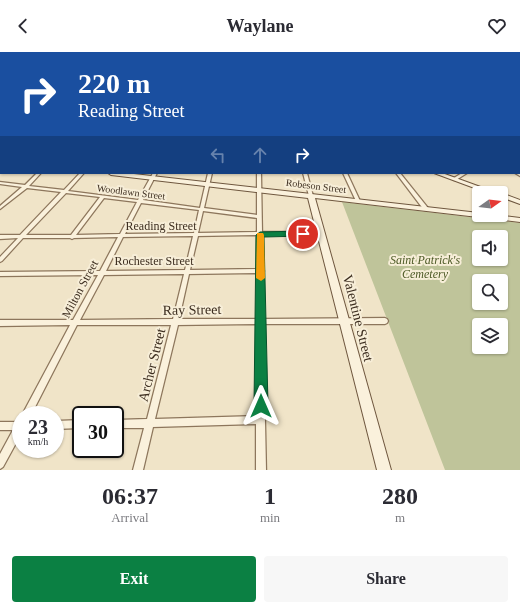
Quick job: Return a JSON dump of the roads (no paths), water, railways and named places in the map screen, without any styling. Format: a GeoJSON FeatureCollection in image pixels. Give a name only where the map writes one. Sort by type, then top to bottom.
{"type":"FeatureCollection","features":[{"type":"Feature","properties":{"kind":"main road","name":"Robeson Street"},"geometry":{"type":"LineString","coordinates":[[132,174],[154,175],[207,184],[520,220]]}},
{"type":"Feature","properties":{"kind":"main road"},"geometry":{"type":"LineString","coordinates":[[440,174],[474,186]]}},
{"type":"Feature","properties":{"kind":"main road","name":"Valentine Street"},"geometry":{"type":"LineString","coordinates":[[311,196],[384,470]]}},
{"type":"Feature","properties":{"kind":"main road"},"geometry":{"type":"LineString","coordinates":[[508,198],[520,202]]}},
{"type":"Feature","properties":{"kind":"street"},"geometry":{"type":"LineString","coordinates":[[0,208],[26,187],[38,174]]}},
{"type":"Feature","properties":{"kind":"street"},"geometry":{"type":"LineString","coordinates":[[0,260],[81,174]]}},
{"type":"Feature","properties":{"kind":"street","name":"Archer Street"},"geometry":{"type":"LineString","coordinates":[[138,470],[175,323],[194,236],[210,174]]}},
{"type":"Feature","properties":{"kind":"street"},"geometry":{"type":"LineString","coordinates":[[259,174],[261,470]]}},
{"type":"Feature","properties":{"kind":"street","name":"Valentine Street"},"geometry":{"type":"LineString","coordinates":[[305,174],[311,196]]}},
{"type":"Feature","properties":{"kind":"street"},"geometry":{"type":"LineString","coordinates":[[345,174],[358,201]]}},
{"type":"Feature","properties":{"kind":"street"},"geometry":{"type":"LineString","coordinates":[[399,174],[426,209]]}},
{"type":"Feature","properties":{"kind":"street"},"geometry":{"type":"LineString","coordinates":[[455,179],[463,174]]}},
{"type":"Feature","properties":{"kind":"street","name":"Milton Street"},"geometry":{"type":"LineString","coordinates":[[31,406],[154,175]]}},
{"type":"Feature","properties":{"kind":"street","name":"Woodlawn Street"},"geometry":{"type":"LineString","coordinates":[[0,184],[259,217]]}},
{"type":"Feature","properties":{"kind":"street"},"geometry":{"type":"LineString","coordinates":[[72,237],[102,197]]}},
{"type":"Feature","properties":{"kind":"street","name":"Reading Street"},"geometry":{"type":"LineString","coordinates":[[0,237],[322,234]]}},
{"type":"Feature","properties":{"kind":"street","name":"Rochester Street"},"geometry":{"type":"LineString","coordinates":[[0,274],[260,271]]}},
{"type":"Feature","properties":{"kind":"street","name":"Ray Street"},"geometry":{"type":"LineString","coordinates":[[0,323],[385,321]]}},
{"type":"Feature","properties":{"kind":"street"},"geometry":{"type":"LineString","coordinates":[[124,424],[261,420]]}},
{"type":"Feature","properties":{"kind":"street"},"geometry":{"type":"LineString","coordinates":[[0,426],[12,426]]}},
{"type":"Feature","properties":{"kind":"street"},"geometry":{"type":"LineString","coordinates":[[0,464],[12,442]]}},
{"type":"Feature","properties":{"kind":"park label","name":"Saint Patrick's Cemetery"},"geometry":{"type":"Point","coordinates":[425,267]}}]}
